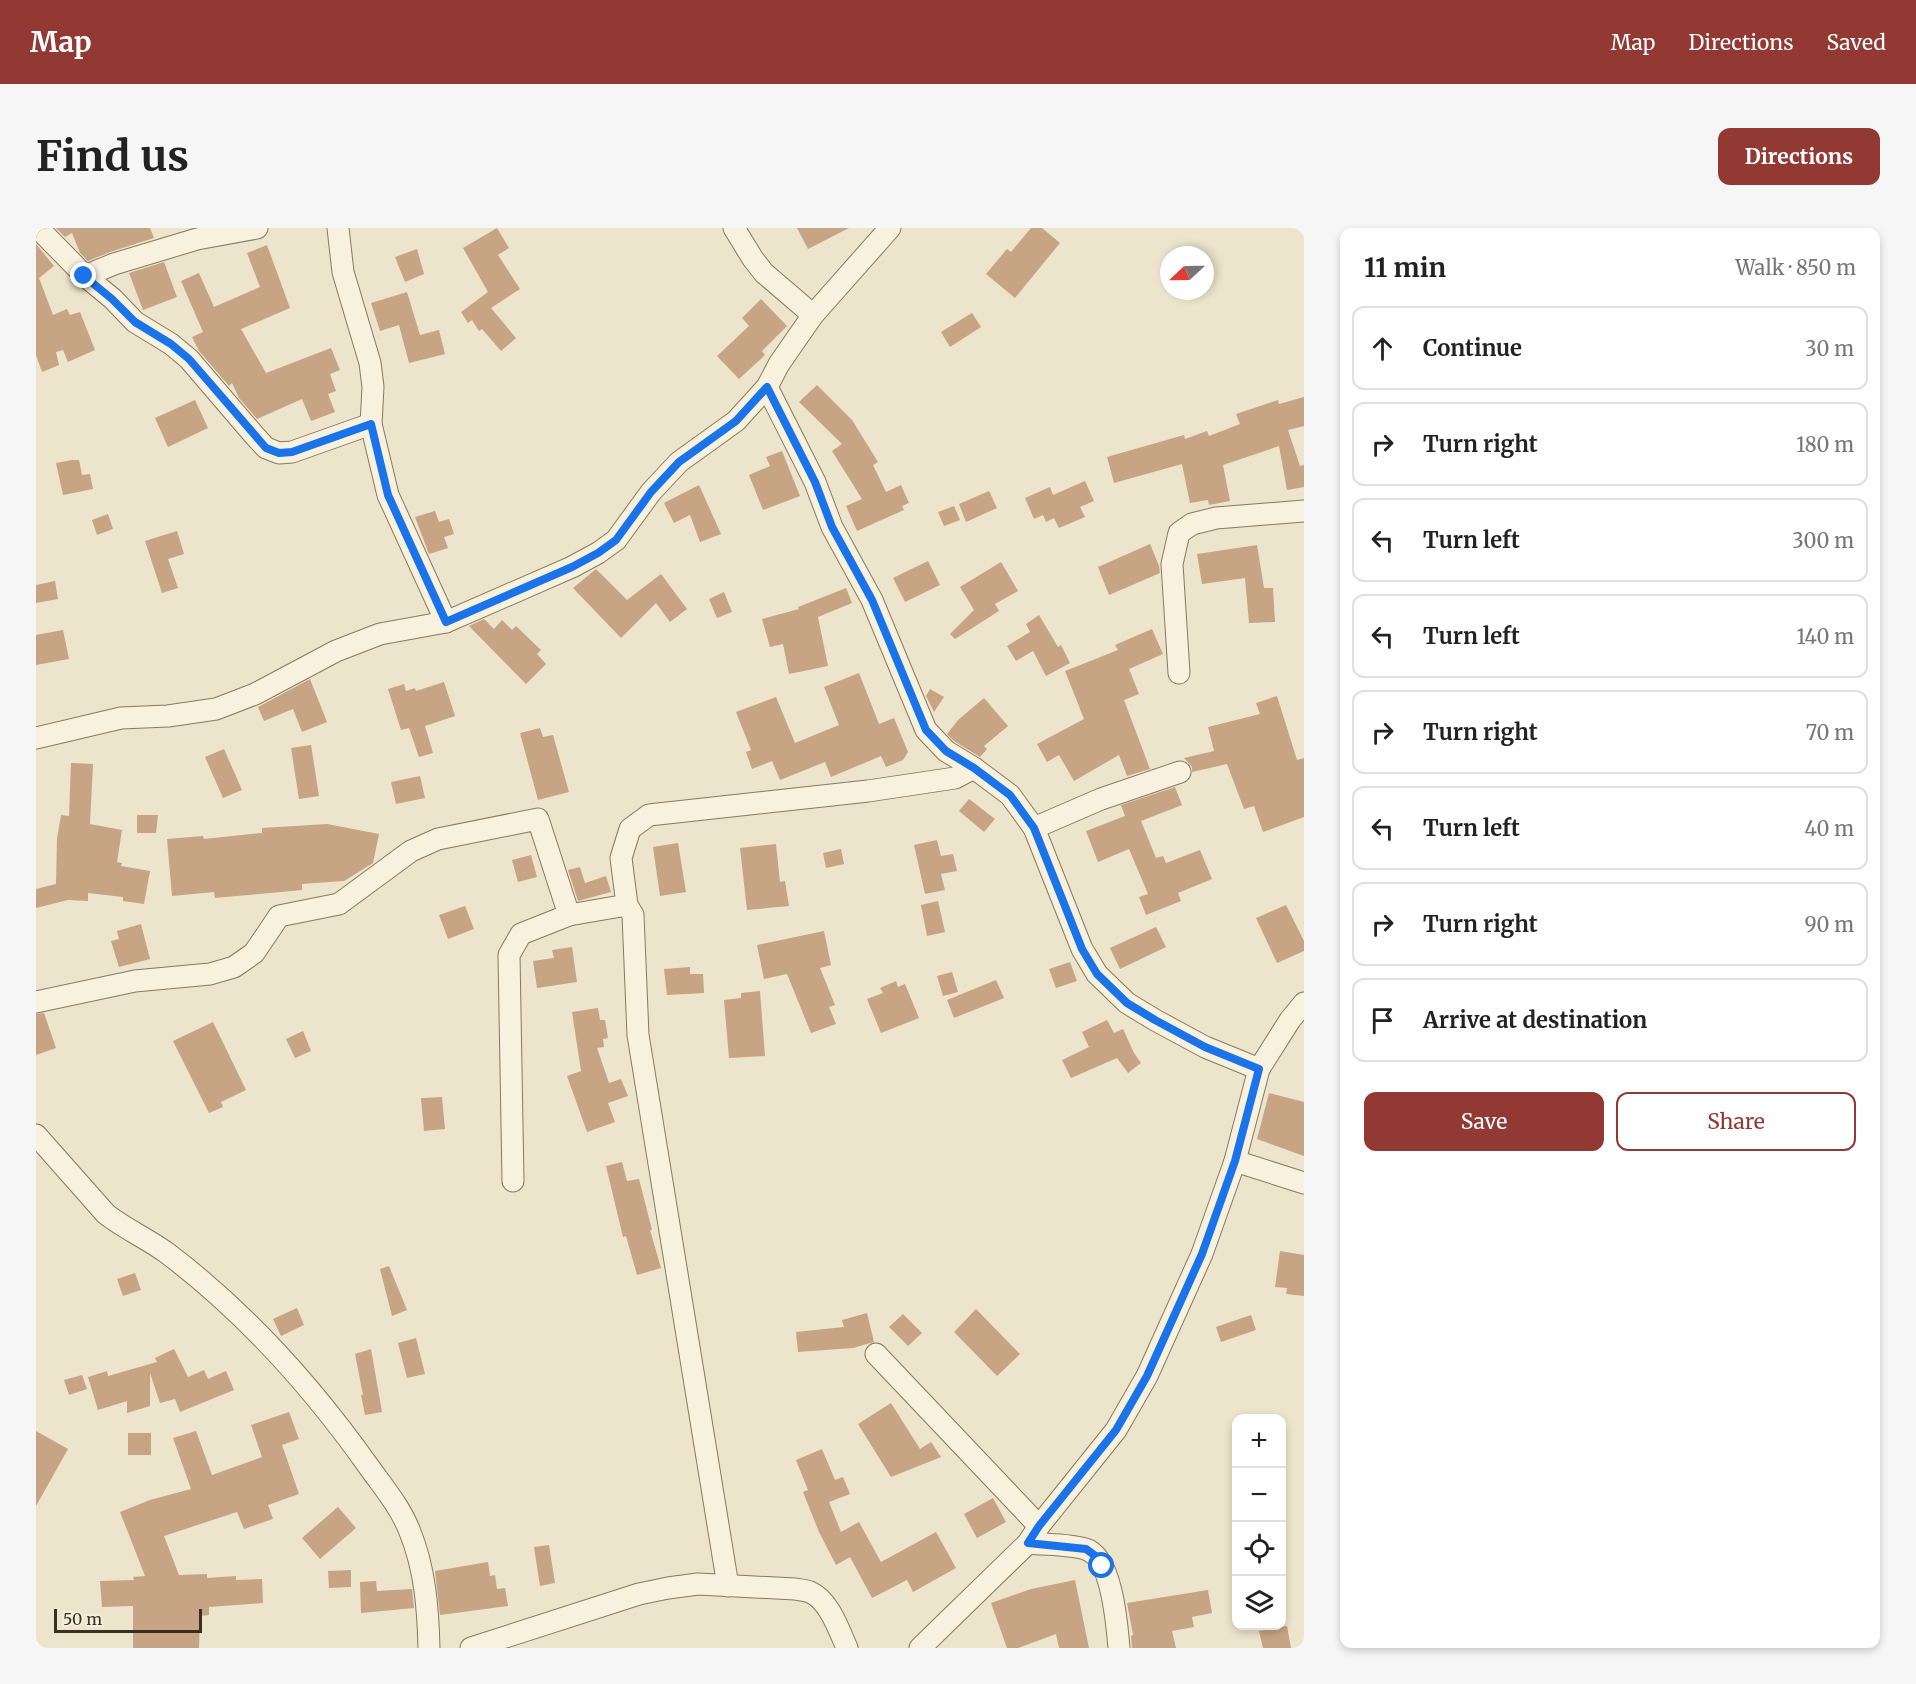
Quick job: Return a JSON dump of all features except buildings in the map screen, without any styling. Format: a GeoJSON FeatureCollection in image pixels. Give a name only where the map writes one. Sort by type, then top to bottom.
{"type":"FeatureCollection","features":[{"type":"Feature","properties":{"kind":"street"},"geometry":{"type":"LineString","coordinates":[[38,228],[84,276],[135,322],[171,344],[189,359],[266,448],[279,453],[292,452],[371,424]]}},
{"type":"Feature","properties":{"kind":"street"},"geometry":{"type":"LineString","coordinates":[[84,276],[196,239],[257,228]]}},
{"type":"Feature","properties":{"kind":"street"},"geometry":{"type":"LineString","coordinates":[[338,228],[343,272],[370,363],[373,387],[371,424],[388,495],[446,622]]}},
{"type":"Feature","properties":{"kind":"street"},"geometry":{"type":"LineString","coordinates":[[734,228],[753,260],[764,273],[813,315]]}},
{"type":"Feature","properties":{"kind":"street"},"geometry":{"type":"LineString","coordinates":[[36,738],[121,718],[168,716],[216,709],[255,694],[336,651],[380,634],[446,622],[572,567],[607,547],[616,540],[651,492],[679,462],[736,421],[767,387],[779,364],[813,315],[891,228]]}},
{"type":"Feature","properties":{"kind":"street"},"geometry":{"type":"LineString","coordinates":[[767,387],[815,482],[832,527],[872,600],[926,730],[946,751],[974,768],[1010,795],[1034,828],[1082,949],[1097,974],[1127,1003],[1155,1020],[1205,1047],[1259,1069]]}},
{"type":"Feature","properties":{"kind":"street"},"geometry":{"type":"LineString","coordinates":[[1179,673],[1172,564],[1179,534],[1192,524],[1216,518],[1304,511]]}},
{"type":"Feature","properties":{"kind":"street"},"geometry":{"type":"LineString","coordinates":[[728,1586],[638,1035],[633,915],[627,904],[621,858],[630,829],[648,815],[868,791],[955,778],[974,768]]}},
{"type":"Feature","properties":{"kind":"street"},"geometry":{"type":"LineString","coordinates":[[1034,828],[1101,799],[1180,772]]}},
{"type":"Feature","properties":{"kind":"street"},"geometry":{"type":"LineString","coordinates":[[36,1002],[135,981],[210,974],[234,967],[254,953],[279,916],[339,904],[422,845],[438,838],[538,819],[569,915]]}},
{"type":"Feature","properties":{"kind":"street"},"geometry":{"type":"LineString","coordinates":[[513,1181],[509,955],[521,934],[569,915],[627,904]]}},
{"type":"Feature","properties":{"kind":"street"},"geometry":{"type":"LineString","coordinates":[[920,1648],[1034,1534],[1116,1430],[1147,1376],[1202,1254],[1235,1161],[1259,1069],[1290,1020],[1304,1003]]}},
{"type":"Feature","properties":{"kind":"street"},"geometry":{"type":"LineString","coordinates":[[36,1135],[106,1214],[154,1244],[198,1278],[265,1341],[356,1448],[399,1508],[410,1531],[423,1569],[429,1648]]}},
{"type":"Feature","properties":{"kind":"street"},"geometry":{"type":"LineString","coordinates":[[1235,1161],[1304,1183]]}},
{"type":"Feature","properties":{"kind":"street"},"geometry":{"type":"LineString","coordinates":[[876,1354],[1034,1534],[1086,1549],[1097,1557],[1113,1597],[1119,1648]]}},
{"type":"Feature","properties":{"kind":"street"},"geometry":{"type":"LineString","coordinates":[[471,1648],[639,1594],[698,1584],[795,1589],[810,1592],[820,1598],[828,1610],[847,1648]]}},
{"type":"Feature","properties":{"kind":"route"},"geometry":{"type":"LineString","coordinates":[[84,276],[135,322],[171,344],[189,359],[266,448],[279,453],[292,452],[371,424],[388,495],[446,622],[572,567],[616,540],[651,492],[679,462],[736,421],[767,387],[815,482],[832,527],[872,600],[926,730],[946,751],[974,768],[1010,795],[1034,828],[1082,949],[1097,974],[1127,1003],[1155,1020],[1205,1047],[1259,1069],[1235,1161],[1202,1254],[1147,1376],[1116,1430],[1028,1543],[1086,1549],[1093,1552],[1102,1566]]}}]}
